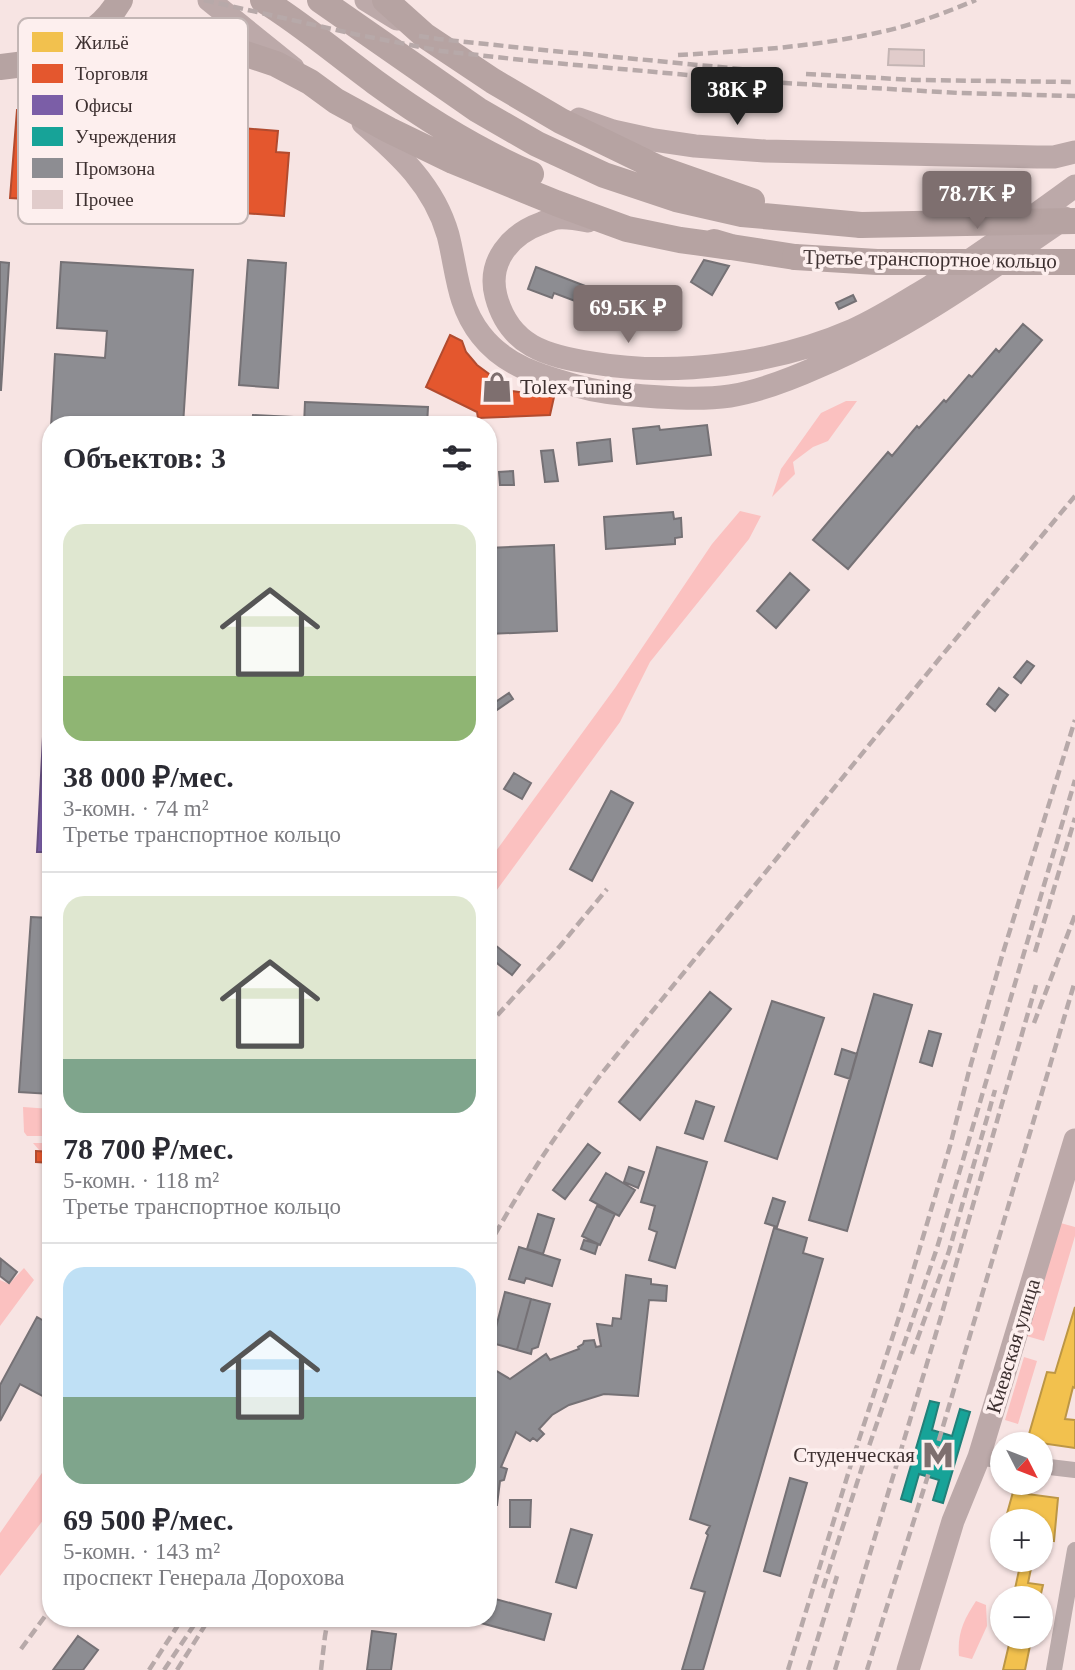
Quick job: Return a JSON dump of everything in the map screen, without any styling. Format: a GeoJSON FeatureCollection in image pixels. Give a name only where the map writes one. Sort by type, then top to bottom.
{"type":"FeatureCollection","features":[{"type":"Feature","properties":{"kind":"main road"},"geometry":{"type":"LineString","coordinates":[[107,18],[120,0]]}},
{"type":"Feature","properties":{"kind":"main road"},"geometry":{"type":"LineString","coordinates":[[208,0],[232,18]]}},
{"type":"Feature","properties":{"kind":"main road","name":"Третье транспортное кольцо"},"geometry":{"type":"LineString","coordinates":[[263,0],[286,14],[384,88],[449,130],[503,162],[627,216],[732,247],[795,257],[877,262],[1075,262]]}},
{"type":"Feature","properties":{"kind":"main road","name":"Третье транспортное кольцо"},"geometry":{"type":"LineString","coordinates":[[320,0],[478,110],[537,144],[604,175],[676,199],[742,214],[861,225],[1075,221]]}},
{"type":"Feature","properties":{"kind":"main road"},"geometry":{"type":"LineString","coordinates":[[366,0],[561,121],[658,168],[817,222]]}},
{"type":"Feature","properties":{"kind":"main road"},"geometry":{"type":"LineString","coordinates":[[385,0],[424,35]]}},
{"type":"Feature","properties":{"kind":"main road"},"geometry":{"type":"LineString","coordinates":[[248,30],[398,155],[423,183],[436,206],[447,235],[461,300],[481,336],[519,367],[600,393],[655,397],[729,396],[758,390],[796,377],[851,353],[917,317],[1075,210]]}},
{"type":"Feature","properties":{"kind":"main road"},"geometry":{"type":"LineString","coordinates":[[248,55],[276,64],[310,82]]}},
{"type":"Feature","properties":{"kind":"main road"},"geometry":{"type":"LineString","coordinates":[[493,80],[570,116],[613,131],[695,146],[765,151],[1055,157],[1075,152]]}},
{"type":"Feature","properties":{"kind":"main road"},"geometry":{"type":"LineString","coordinates":[[336,101],[453,160],[627,229]]}},
{"type":"Feature","properties":{"kind":"main road"},"geometry":{"type":"LineString","coordinates":[[732,247],[680,240],[575,219],[555,218],[528,228],[504,249],[498,260],[494,290],[500,312],[524,342],[567,359],[606,366],[691,369],[741,362],[813,346],[854,330],[899,306],[984,253],[1075,186]]}},
{"type":"Feature","properties":{"kind":"main road","name":"Киевская улица"},"geometry":{"type":"LineString","coordinates":[[908,1670],[953,1521],[979,1457],[1075,1140]]}},
{"type":"Feature","properties":{"kind":"street"},"geometry":{"type":"LineString","coordinates":[[979,1457],[990,1459]]}},
{"type":"Feature","properties":{"kind":"street"},"geometry":{"type":"LineString","coordinates":[[1054,1468],[1075,1470]]}},
{"type":"Feature","properties":{"kind":"street"},"geometry":{"type":"LineString","coordinates":[[1054,1670],[1075,1550]]}},
{"type":"Feature","properties":{"kind":"shaded area"},"geometry":{"type":"Polygon","coordinates":[[[846,401],[857,401],[828,441],[813,447],[793,462],[795,474],[772,497],[781,469],[821,413],[846,401]]]}},
{"type":"Feature","properties":{"kind":"shaded area"},"geometry":{"type":"Polygon","coordinates":[[[740,511],[761,516],[749,539],[650,662],[620,722],[497,890],[497,850],[615,688],[712,544],[740,511]]]}},
{"type":"Feature","properties":{"kind":"shaded area"},"geometry":{"type":"Polygon","coordinates":[[[23,1107],[42,1108],[42,1136],[27,1136],[24,1132],[23,1107]]]}},
{"type":"Feature","properties":{"kind":"shaded area"},"geometry":{"type":"Polygon","coordinates":[[[33,1143],[42,1143],[42,1151],[40,1151],[33,1143]]]}},
{"type":"Feature","properties":{"kind":"shaded area"},"geometry":{"type":"Polygon","coordinates":[[[1057,1222],[1075,1227],[1075,1236],[1044,1341],[1023,1335],[1057,1222]]]}},
{"type":"Feature","properties":{"kind":"shaded area"},"geometry":{"type":"Polygon","coordinates":[[[24,1268],[34,1280],[0,1326],[0,1280],[9,1284],[24,1268]]]}},
{"type":"Feature","properties":{"kind":"shaded area"},"geometry":{"type":"Polygon","coordinates":[[[1024,1357],[1037,1361],[1018,1424],[1005,1420],[1024,1357]]]}},
{"type":"Feature","properties":{"kind":"shaded area"},"geometry":{"type":"Polygon","coordinates":[[[42,1473],[42,1522],[0,1576],[0,1533],[42,1473]]]}},
{"type":"Feature","properties":{"kind":"shaded area"},"geometry":{"type":"Polygon","coordinates":[[[976,1601],[986,1605],[987,1626],[972,1659],[959,1656],[959,1641],[965,1621],[976,1601]]]}},
{"type":"Feature","properties":{"kind":"building: Жильё"},"geometry":{"type":"Polygon","coordinates":[[[1075,1307],[1075,1388],[1073,1387],[1065,1419],[1075,1420],[1075,1448],[1054,1445],[1054,1432],[1030,1432],[1047,1372],[1055,1373],[1075,1307]]]}},
{"type":"Feature","properties":{"kind":"building: Жильё"},"geometry":{"type":"Polygon","coordinates":[[[1012,1495],[1058,1498],[1054,1541],[1053,1509],[1008,1509],[1012,1495]]]}},
{"type":"Feature","properties":{"kind":"building: Жильё"},"geometry":{"type":"Polygon","coordinates":[[[1019,1572],[1030,1572],[1028,1583],[1043,1585],[1043,1586],[1016,1586],[1019,1572]]]}},
{"type":"Feature","properties":{"kind":"building: Жильё"},"geometry":{"type":"Polygon","coordinates":[[[1008,1649],[1029,1649],[1025,1670],[1003,1670],[1008,1649]]]}},
{"type":"Feature","properties":{"kind":"building: Торговля"},"geometry":{"type":"Polygon","coordinates":[[[18,110],[18,198],[10,198],[18,110]]]}},
{"type":"Feature","properties":{"kind":"building: Торговля"},"geometry":{"type":"Polygon","coordinates":[[[248,128],[278,131],[276,152],[289,153],[284,216],[248,213],[248,128]]]}},
{"type":"Feature","properties":{"kind":"building: Торговля"},"geometry":{"type":"Polygon","coordinates":[[[450,335],[462,341],[466,352],[477,365],[512,391],[554,397],[550,415],[478,416],[477,412],[426,387],[450,335]]]}},
{"type":"Feature","properties":{"kind":"building: Торговля"},"geometry":{"type":"Polygon","coordinates":[[[36,1151],[42,1151],[42,1162],[36,1162],[36,1151]]]}},
{"type":"Feature","properties":{"kind":"building: Офисы"},"geometry":{"type":"Polygon","coordinates":[[[42,756],[42,852],[37,852],[42,756]]]}},
{"type":"Feature","properties":{"kind":"building: Учреждения"},"geometry":{"type":"Polygon","coordinates":[[[930,1401],[939,1403],[932,1430],[952,1436],[960,1409],[970,1412],[943,1503],[933,1500],[939,1480],[919,1474],[911,1502],[901,1499],[930,1401]]]}},
{"type":"Feature","properties":{"kind":"building: Промзона"},"geometry":{"type":"Polygon","coordinates":[[[248,260],[286,263],[278,388],[239,385],[248,260]]]}},
{"type":"Feature","properties":{"kind":"building: Промзона"},"geometry":{"type":"Polygon","coordinates":[[[704,260],[729,266],[712,295],[691,282],[704,260]]]}},
{"type":"Feature","properties":{"kind":"building: Промзона"},"geometry":{"type":"Polygon","coordinates":[[[0,262],[9,263],[1,390],[0,390],[0,262]]]}},
{"type":"Feature","properties":{"kind":"building: Промзона"},"geometry":{"type":"Polygon","coordinates":[[[61,262],[193,270],[184,416],[52,416],[55,354],[105,358],[107,331],[57,328],[61,262]]]}},
{"type":"Feature","properties":{"kind":"building: Промзона"},"geometry":{"type":"Polygon","coordinates":[[[536,267],[614,297],[607,313],[554,293],[552,298],[528,289],[536,267]]]}},
{"type":"Feature","properties":{"kind":"building: Промзона"},"geometry":{"type":"Polygon","coordinates":[[[853,295],[856,301],[839,309],[836,303],[853,295]]]}},
{"type":"Feature","properties":{"kind":"building: Промзона"},"geometry":{"type":"Polygon","coordinates":[[[1023,324],[1042,340],[848,569],[813,540],[888,452],[892,456],[917,426],[919,428],[944,400],[946,402],[969,375],[972,377],[996,349],[999,352],[1023,324]]]}},
{"type":"Feature","properties":{"kind":"building: Промзона"},"geometry":{"type":"Polygon","coordinates":[[[305,402],[428,407],[428,416],[304,416],[305,402]]]}},
{"type":"Feature","properties":{"kind":"building: Промзона"},"geometry":{"type":"Polygon","coordinates":[[[707,425],[711,455],[637,464],[633,429],[659,426],[660,430],[707,425]]]}},
{"type":"Feature","properties":{"kind":"building: Промзона"},"geometry":{"type":"Polygon","coordinates":[[[610,439],[612,461],[579,465],[577,443],[610,439]]]}},
{"type":"Feature","properties":{"kind":"building: Промзона"},"geometry":{"type":"Polygon","coordinates":[[[553,450],[558,481],[545,482],[541,451],[553,450]]]}},
{"type":"Feature","properties":{"kind":"building: Промзона"},"geometry":{"type":"Polygon","coordinates":[[[513,471],[514,485],[500,485],[499,472],[513,471]]]}},
{"type":"Feature","properties":{"kind":"building: Промзона"},"geometry":{"type":"Polygon","coordinates":[[[673,512],[674,519],[681,518],[682,537],[675,538],[675,544],[606,549],[604,517],[673,512]]]}},
{"type":"Feature","properties":{"kind":"building: Промзона"},"geometry":{"type":"Polygon","coordinates":[[[554,545],[557,631],[497,634],[497,548],[554,545]]]}},
{"type":"Feature","properties":{"kind":"building: Промзона"},"geometry":{"type":"Polygon","coordinates":[[[790,573],[809,590],[776,628],[757,611],[790,573]]]}},
{"type":"Feature","properties":{"kind":"building: Промзона"},"geometry":{"type":"Polygon","coordinates":[[[1027,661],[1034,666],[1021,683],[1014,677],[1027,661]]]}},
{"type":"Feature","properties":{"kind":"building: Промзона"},"geometry":{"type":"Polygon","coordinates":[[[999,688],[1008,695],[995,711],[987,704],[999,688]]]}},
{"type":"Feature","properties":{"kind":"building: Промзона"},"geometry":{"type":"Polygon","coordinates":[[[509,693],[513,699],[497,710],[497,701],[509,693]]]}},
{"type":"Feature","properties":{"kind":"building: Промзона"},"geometry":{"type":"Polygon","coordinates":[[[514,773],[531,783],[522,799],[504,789],[514,773]]]}},
{"type":"Feature","properties":{"kind":"building: Промзона"},"geometry":{"type":"Polygon","coordinates":[[[611,791],[633,803],[592,881],[570,869],[611,791]]]}},
{"type":"Feature","properties":{"kind":"building: Промзона"},"geometry":{"type":"Polygon","coordinates":[[[31,917],[42,918],[42,1093],[19,1092],[31,917]]]}},
{"type":"Feature","properties":{"kind":"building: Промзона"},"geometry":{"type":"Polygon","coordinates":[[[497,947],[520,965],[512,975],[497,963],[497,947]]]}},
{"type":"Feature","properties":{"kind":"building: Промзона"},"geometry":{"type":"Polygon","coordinates":[[[710,992],[731,1009],[640,1120],[619,1102],[710,992]]]}},
{"type":"Feature","properties":{"kind":"building: Промзона"},"geometry":{"type":"Polygon","coordinates":[[[874,994],[912,1005],[847,1231],[809,1220],[874,994]]]}},
{"type":"Feature","properties":{"kind":"building: Промзона"},"geometry":{"type":"Polygon","coordinates":[[[772,1001],[824,1018],[777,1159],[725,1141],[772,1001]]]}},
{"type":"Feature","properties":{"kind":"building: Промзона"},"geometry":{"type":"Polygon","coordinates":[[[929,1031],[941,1034],[932,1066],[920,1062],[929,1031]]]}},
{"type":"Feature","properties":{"kind":"building: Промзона"},"geometry":{"type":"Polygon","coordinates":[[[842,1049],[857,1054],[850,1079],[835,1074],[842,1049]]]}},
{"type":"Feature","properties":{"kind":"building: Промзона"},"geometry":{"type":"Polygon","coordinates":[[[696,1101],[714,1107],[703,1139],[685,1133],[696,1101]]]}},
{"type":"Feature","properties":{"kind":"building: Промзона"},"geometry":{"type":"Polygon","coordinates":[[[588,1144],[600,1153],[565,1199],[553,1190],[588,1144]]]}},
{"type":"Feature","properties":{"kind":"building: Промзона"},"geometry":{"type":"Polygon","coordinates":[[[657,1147],[707,1162],[675,1268],[649,1260],[657,1232],[649,1229],[655,1206],[641,1202],[657,1147]]]}},
{"type":"Feature","properties":{"kind":"building: Промзона"},"geometry":{"type":"Polygon","coordinates":[[[629,1167],[644,1172],[638,1188],[624,1182],[629,1167]]]}},
{"type":"Feature","properties":{"kind":"building: Промзона"},"geometry":{"type":"Polygon","coordinates":[[[606,1173],[635,1190],[619,1216],[590,1200],[606,1173]]]}},
{"type":"Feature","properties":{"kind":"building: Промзона"},"geometry":{"type":"Polygon","coordinates":[[[773,1198],[785,1202],[777,1227],[765,1223],[773,1198]]]}},
{"type":"Feature","properties":{"kind":"building: Промзона"},"geometry":{"type":"Polygon","coordinates":[[[597,1206],[615,1214],[600,1245],[582,1236],[597,1206]]]}},
{"type":"Feature","properties":{"kind":"building: Промзона"},"geometry":{"type":"Polygon","coordinates":[[[538,1214],[554,1219],[543,1254],[527,1249],[538,1214]]]}},
{"type":"Feature","properties":{"kind":"building: Промзона"},"geometry":{"type":"Polygon","coordinates":[[[774,1228],[807,1238],[803,1253],[823,1259],[703,1670],[682,1670],[705,1592],[691,1588],[710,1526],[690,1519],[774,1228]]]}},
{"type":"Feature","properties":{"kind":"building: Промзона"},"geometry":{"type":"Polygon","coordinates":[[[584,1240],[598,1244],[595,1254],[581,1249],[584,1240]]]}},
{"type":"Feature","properties":{"kind":"building: Промзона"},"geometry":{"type":"Polygon","coordinates":[[[519,1247],[560,1260],[552,1286],[526,1278],[524,1283],[509,1279],[519,1247]]]}},
{"type":"Feature","properties":{"kind":"building: Промзона"},"geometry":{"type":"Polygon","coordinates":[[[1,1259],[17,1272],[9,1283],[0,1276],[1,1259]]]}},
{"type":"Feature","properties":{"kind":"building: Промзона"},"geometry":{"type":"Polygon","coordinates":[[[626,1275],[651,1279],[651,1284],[667,1286],[666,1301],[649,1300],[638,1396],[604,1394],[569,1405],[552,1415],[539,1429],[544,1434],[537,1441],[533,1438],[530,1441],[516,1432],[501,1467],[507,1469],[504,1480],[500,1481],[497,1505],[497,1371],[510,1379],[546,1354],[550,1360],[579,1349],[584,1341],[594,1340],[596,1347],[601,1346],[597,1324],[612,1326],[613,1318],[621,1319],[626,1275]]]}},
{"type":"Feature","properties":{"kind":"building: Промзона"},"geometry":{"type":"Polygon","coordinates":[[[505,1292],[531,1299],[517,1350],[497,1344],[497,1323],[505,1292]]]}},
{"type":"Feature","properties":{"kind":"building: Промзона"},"geometry":{"type":"Polygon","coordinates":[[[531,1299],[550,1304],[538,1347],[532,1349],[531,1354],[517,1350],[531,1299]]]}},
{"type":"Feature","properties":{"kind":"building: Промзона"},"geometry":{"type":"Polygon","coordinates":[[[37,1317],[42,1320],[42,1396],[20,1384],[0,1421],[0,1385],[37,1317]]]}},
{"type":"Feature","properties":{"kind":"building: Промзона"},"geometry":{"type":"Polygon","coordinates":[[[790,1478],[807,1483],[780,1576],[764,1571],[790,1478]]]}},
{"type":"Feature","properties":{"kind":"building: Промзона"},"geometry":{"type":"Polygon","coordinates":[[[510,1500],[531,1500],[530,1527],[510,1527],[510,1500]]]}},
{"type":"Feature","properties":{"kind":"building: Промзона"},"geometry":{"type":"Polygon","coordinates":[[[571,1529],[592,1535],[576,1588],[556,1582],[571,1529]]]}},
{"type":"Feature","properties":{"kind":"building: Промзона"},"geometry":{"type":"Polygon","coordinates":[[[497,1599],[551,1614],[544,1640],[496,1627],[497,1599]]]}},
{"type":"Feature","properties":{"kind":"building: Промзона"},"geometry":{"type":"Polygon","coordinates":[[[372,1631],[396,1634],[391,1670],[367,1670],[372,1631]]]}},
{"type":"Feature","properties":{"kind":"building: Промзона"},"geometry":{"type":"Polygon","coordinates":[[[78,1636],[98,1650],[83,1670],[53,1670],[78,1636]]]}},
{"type":"Feature","properties":{"kind":"building: Прочее"},"geometry":{"type":"Polygon","coordinates":[[[889,49],[924,50],[924,66],[888,65],[889,49]]]}},
{"type":"Feature","properties":{"kind":"railway"},"geometry":{"type":"LineString","coordinates":[[204,0],[441,51],[767,82],[959,93],[1075,96]]}},
{"type":"Feature","properties":{"kind":"railway"},"geometry":{"type":"LineString","coordinates":[[678,55],[782,48],[834,41],[897,28],[976,0]]}},
{"type":"Feature","properties":{"kind":"railway"},"geometry":{"type":"LineString","coordinates":[[419,36],[750,70]]}},
{"type":"Feature","properties":{"kind":"railway"},"geometry":{"type":"LineString","coordinates":[[806,74],[916,80],[1075,82]]}},
{"type":"Feature","properties":{"kind":"railway"},"geometry":{"type":"LineString","coordinates":[[497,1231],[542,1157],[602,1073],[1075,496]]}},
{"type":"Feature","properties":{"kind":"railway"},"geometry":{"type":"LineString","coordinates":[[788,1670],[902,1308],[1002,956],[1075,720]]}},
{"type":"Feature","properties":{"kind":"railway"},"geometry":{"type":"LineString","coordinates":[[823,1588],[937,1248],[1075,780]]}},
{"type":"Feature","properties":{"kind":"railway"},"geometry":{"type":"LineString","coordinates":[[1035,952],[1075,818]]}},
{"type":"Feature","properties":{"kind":"railway"},"geometry":{"type":"LineString","coordinates":[[497,1016],[607,889]]}},
{"type":"Feature","properties":{"kind":"railway"},"geometry":{"type":"LineString","coordinates":[[1034,1023],[1075,915]]}},
{"type":"Feature","properties":{"kind":"railway"},"geometry":{"type":"LineString","coordinates":[[867,1670],[936,1450],[1075,981]]}},
{"type":"Feature","properties":{"kind":"railway"},"geometry":{"type":"LineString","coordinates":[[835,1670],[940,1320],[1036,985]]}},
{"type":"Feature","properties":{"kind":"railway"},"geometry":{"type":"LineString","coordinates":[[912,1354],[949,1251],[995,1090]]}},
{"type":"Feature","properties":{"kind":"railway"},"geometry":{"type":"LineString","coordinates":[[808,1670],[837,1576]]}},
{"type":"Feature","properties":{"kind":"railway"},"geometry":{"type":"LineString","coordinates":[[21,1649],[42,1620]]}},
{"type":"Feature","properties":{"kind":"railway"},"geometry":{"type":"LineString","coordinates":[[149,1670],[177,1627]]}},
{"type":"Feature","properties":{"kind":"railway"},"geometry":{"type":"LineString","coordinates":[[164,1670],[193,1627]]}},
{"type":"Feature","properties":{"kind":"railway"},"geometry":{"type":"LineString","coordinates":[[177,1670],[204,1627]]}},
{"type":"Feature","properties":{"kind":"railway"},"geometry":{"type":"LineString","coordinates":[[321,1670],[327,1627]]}},
{"type":"Feature","properties":{"kind":"place","name":"Tolex Tuning"},"geometry":{"type":"Point","coordinates":[497,387]}},
{"type":"Feature","properties":{"kind":"place","name":"Студенческая"},"geometry":{"type":"Point","coordinates":[938,1455]}}]}
